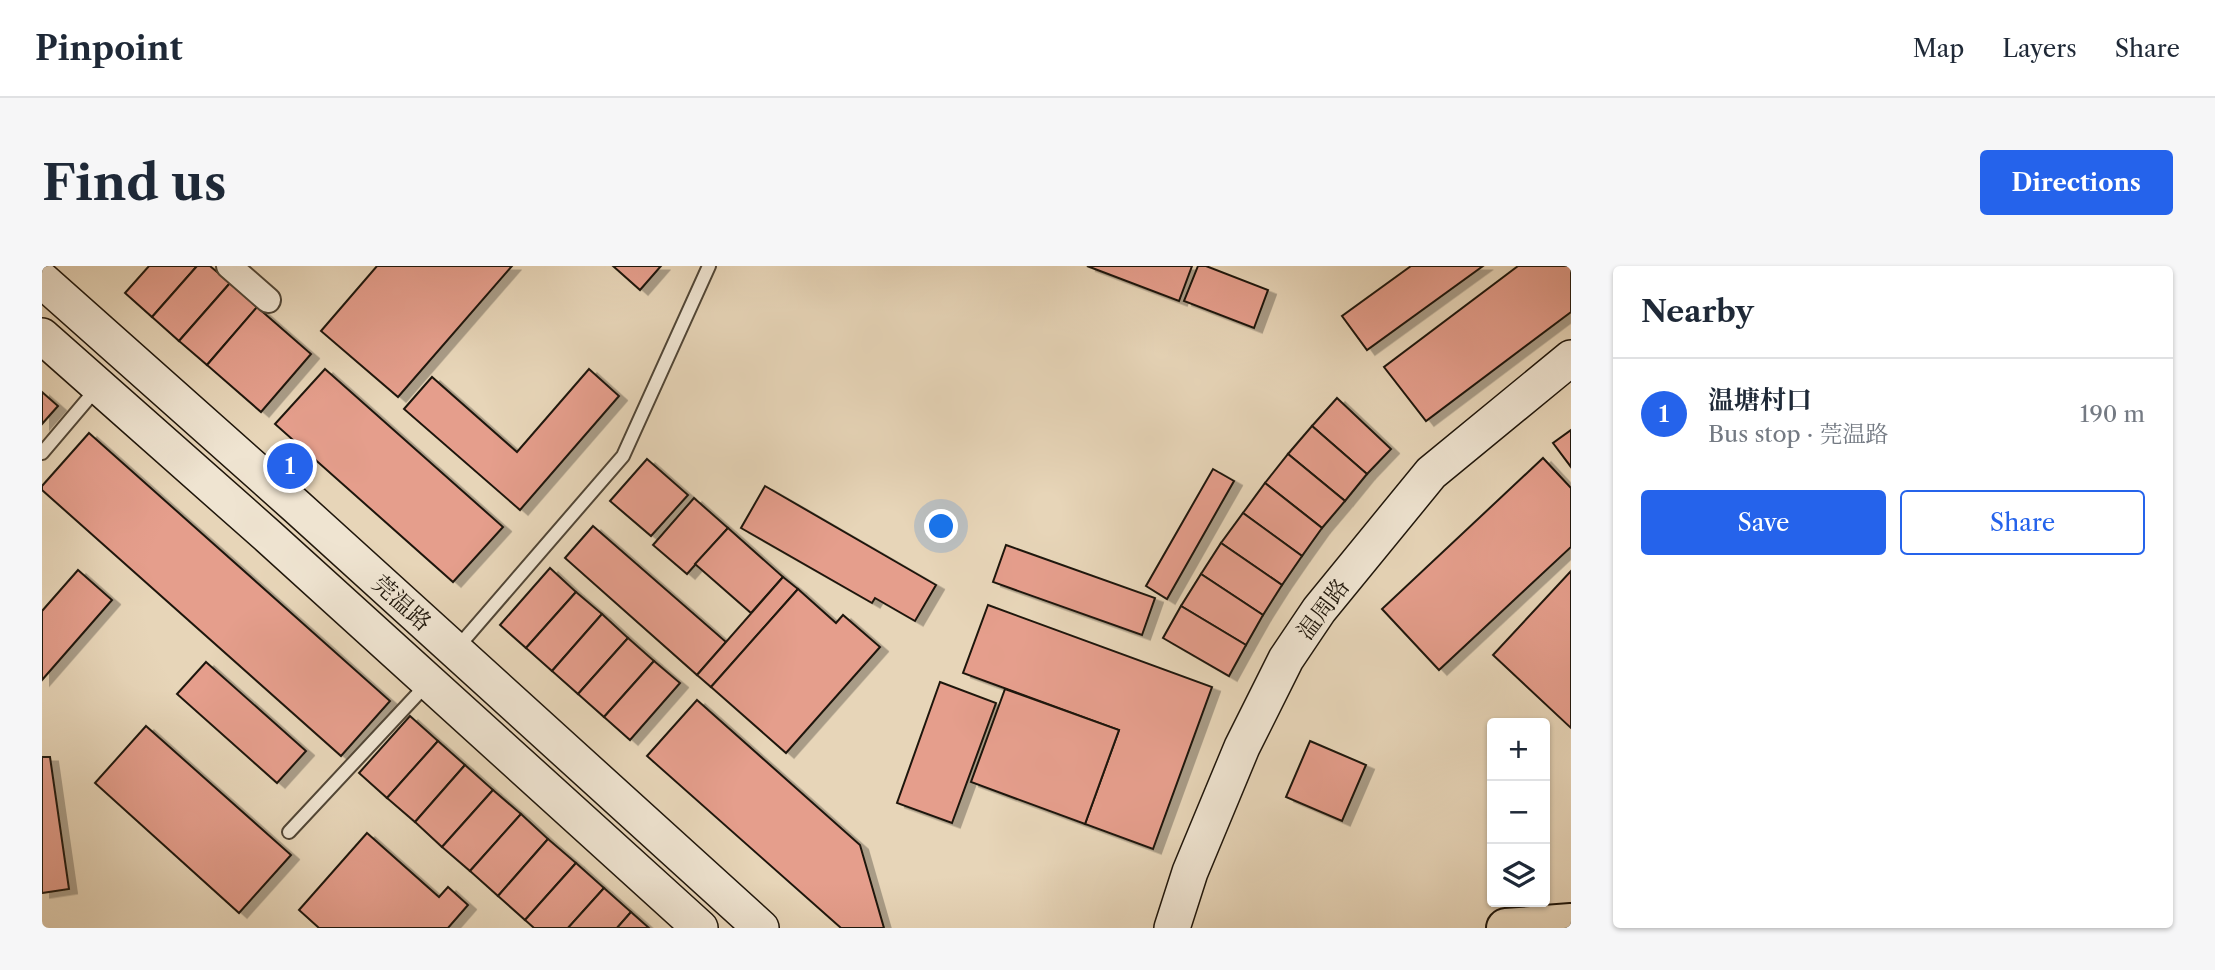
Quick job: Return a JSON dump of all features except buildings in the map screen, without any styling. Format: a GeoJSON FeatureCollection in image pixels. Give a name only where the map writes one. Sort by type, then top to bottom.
{"type":"FeatureCollection","features":[{"type":"Feature","properties":{"kind":"highway"},"geometry":{"type":"LineString","coordinates":[[1506,928],[1571,923]]}},
{"type":"Feature","properties":{"kind":"main road","name":"莞温路"},"geometry":{"type":"LineString","coordinates":[[42,280],[296,506],[761,928]]}},
{"type":"Feature","properties":{"kind":"main road","name":"莞温路"},"geometry":{"type":"LineString","coordinates":[[42,336],[429,681],[700,928]]}},
{"type":"Feature","properties":{"kind":"main road","name":"温周路"},"geometry":{"type":"LineString","coordinates":[[1172,928],[1190,872],[1242,747],[1286,659],[1319,610],[1431,473],[1571,358]]}},
{"type":"Feature","properties":{"kind":"street"},"geometry":{"type":"LineString","coordinates":[[229,266],[268,300]]}},
{"type":"Feature","properties":{"kind":"lane"},"geometry":{"type":"LineString","coordinates":[[454,651],[624,456],[709,266]]}},
{"type":"Feature","properties":{"kind":"lane"},"geometry":{"type":"LineString","coordinates":[[42,453],[99,387]]}},
{"type":"Feature","properties":{"kind":"lane"},"geometry":{"type":"LineString","coordinates":[[289,832],[429,681]]}},
{"type":"Feature","properties":{"kind":"place","name":"温塘村口"},"geometry":{"type":"Point","coordinates":[290,466]}}]}
